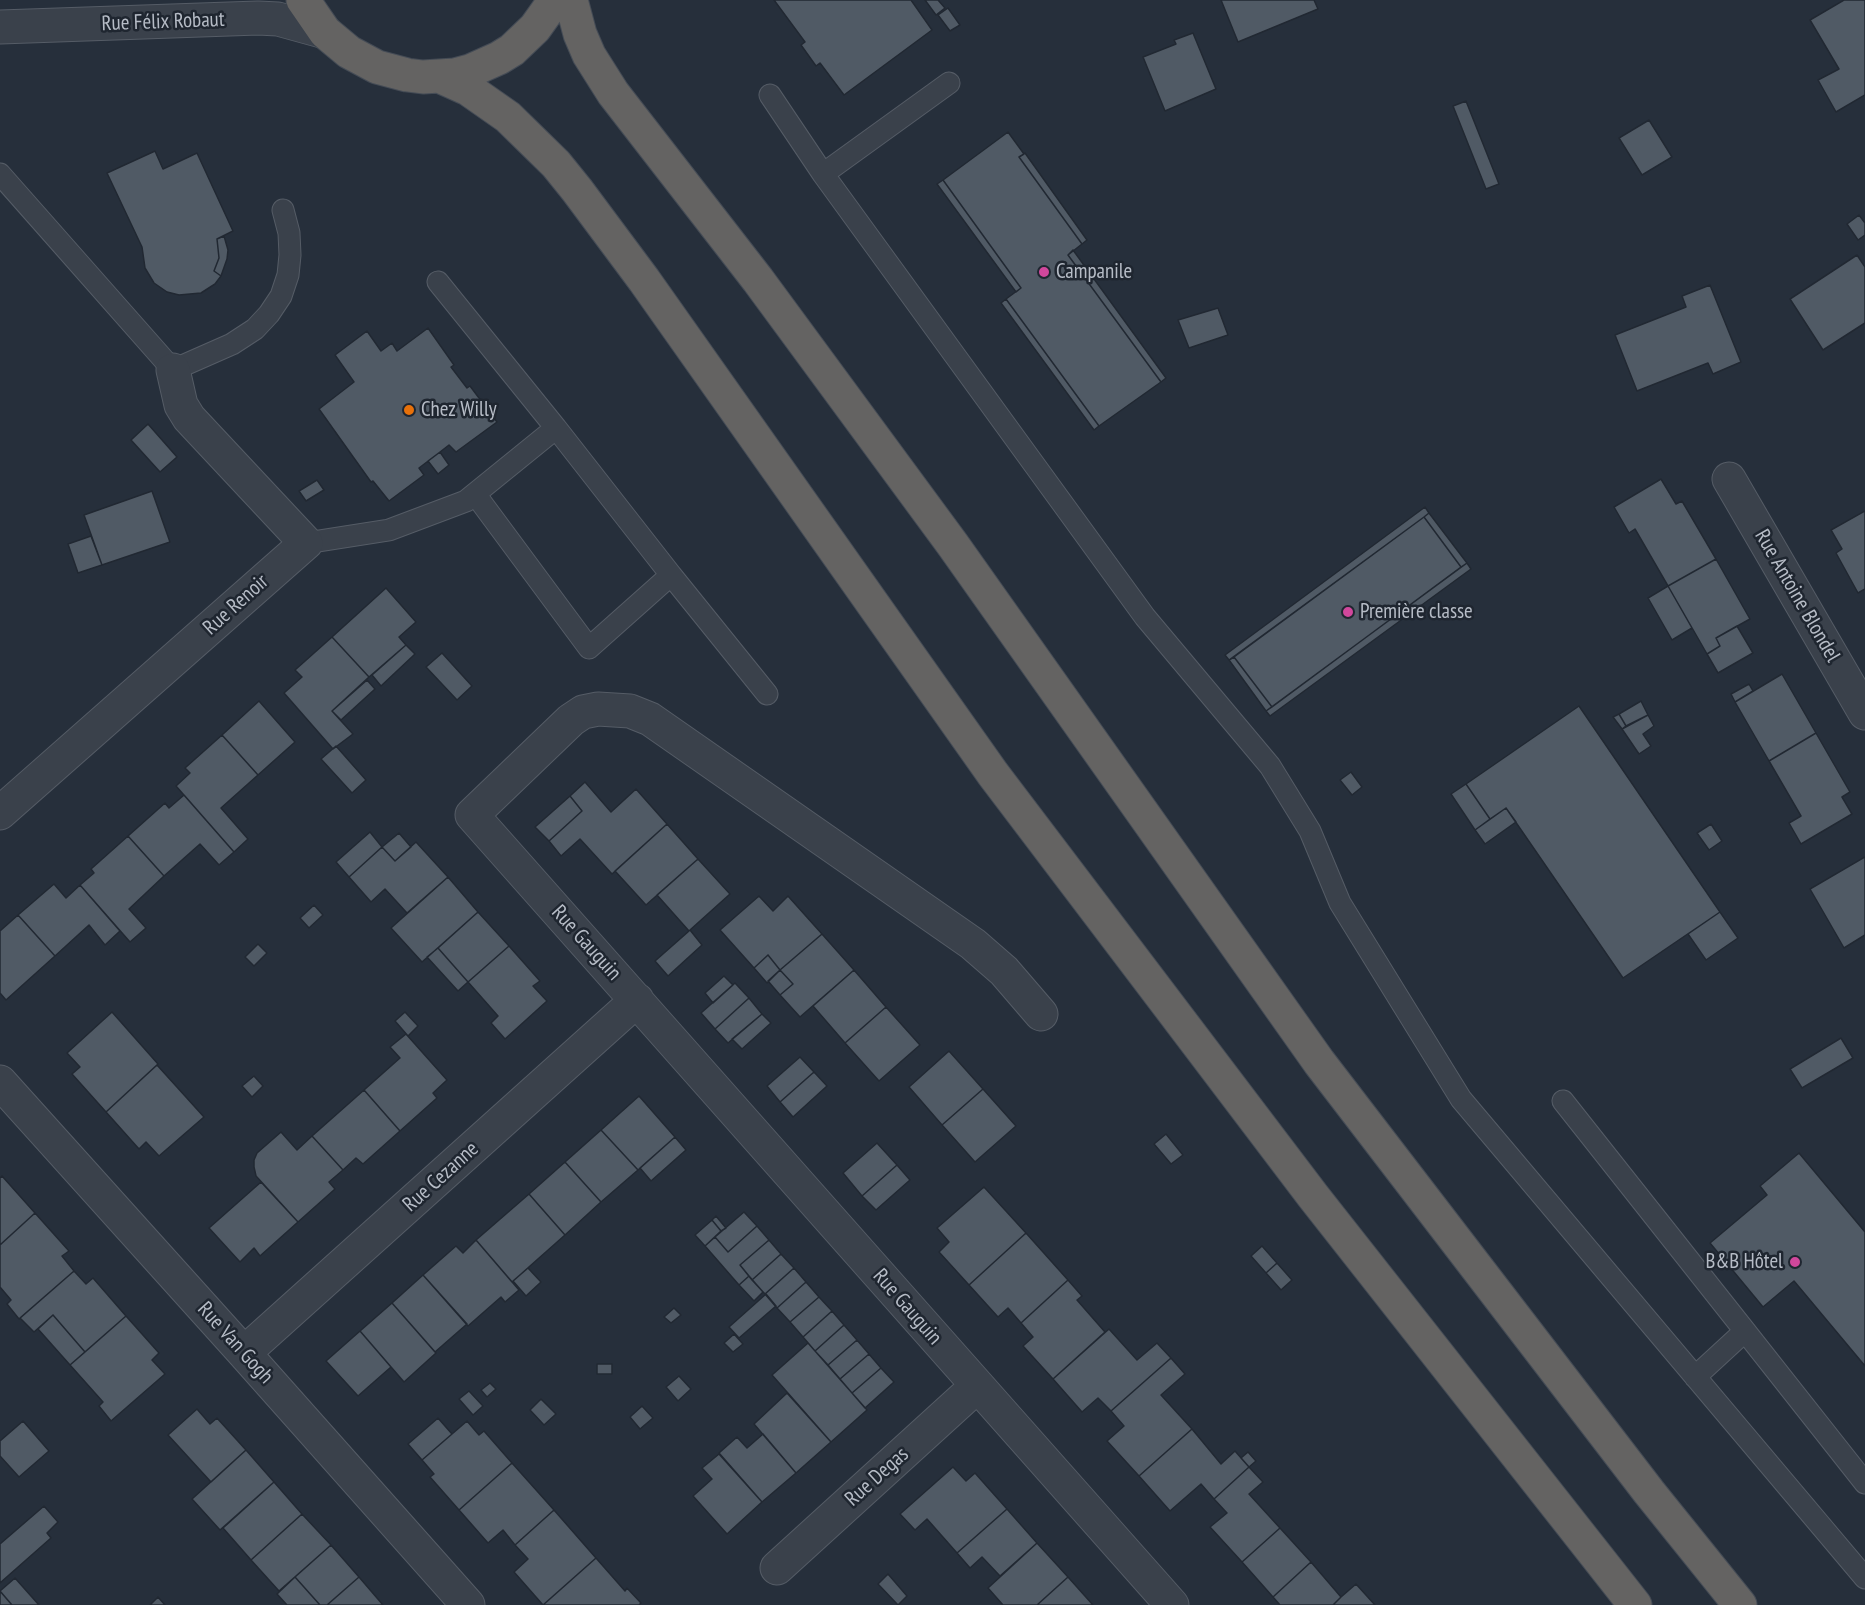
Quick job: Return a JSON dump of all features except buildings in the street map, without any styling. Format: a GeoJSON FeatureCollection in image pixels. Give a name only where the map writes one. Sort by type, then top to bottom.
{"type":"FeatureCollection","features":[{"type":"Feature","properties":{"kind":"highway"},"geometry":{"type":"LineString","coordinates":[[303,0],[325,32],[349,52],[377,67],[407,75],[439,76],[470,71],[512,50],[535,28],[555,0]]}},
{"type":"Feature","properties":{"kind":"highway"},"geometry":{"type":"LineString","coordinates":[[571,0],[579,34],[589,55],[613,93],[759,280],[953,545],[1319,1062],[1649,1492],[1740,1605]]}},
{"type":"Feature","properties":{"kind":"highway"},"geometry":{"type":"LineString","coordinates":[[439,76],[468,89],[508,117],[549,157],[577,190],[644,280],[1000,783],[1313,1196],[1635,1605]]}},
{"type":"Feature","properties":{"kind":"street","name":"Rue Félix Robaut"},"geometry":{"type":"LineString","coordinates":[[0,27],[258,18],[278,19],[325,32]]}},
{"type":"Feature","properties":{"kind":"street"},"geometry":{"type":"LineString","coordinates":[[173,370],[181,405],[189,418],[306,543]]}},
{"type":"Feature","properties":{"kind":"street","name":"Rue Antoine Blondel"},"geometry":{"type":"LineString","coordinates":[[1729,479],[1865,713]]}},
{"type":"Feature","properties":{"kind":"street","name":"Rue Renoir"},"geometry":{"type":"LineString","coordinates":[[0,813],[306,543]]}},
{"type":"Feature","properties":{"kind":"street","name":"Rue Gauguin"},"geometry":{"type":"LineString","coordinates":[[1041,1014],[1004,971],[973,944],[650,719],[630,711],[598,709],[583,712],[571,720],[472,815],[1172,1605]]}},
{"type":"Feature","properties":{"kind":"street","name":"Rue Cezanne"},"geometry":{"type":"LineString","coordinates":[[244,1353],[637,1000]]}},
{"type":"Feature","properties":{"kind":"street","name":"Rue Van Gogh"},"geometry":{"type":"LineString","coordinates":[[0,1082],[468,1605]]}},
{"type":"Feature","properties":{"kind":"street","name":"Rue Degas"},"geometry":{"type":"LineString","coordinates":[[777,1568],[977,1386]]}},
{"type":"Feature","properties":{"kind":"lane"},"geometry":{"type":"LineString","coordinates":[[823,174],[949,83]]}},
{"type":"Feature","properties":{"kind":"lane"},"geometry":{"type":"LineString","coordinates":[[770,95],[823,174],[1145,617],[1270,766],[1310,831],[1340,903],[1461,1099],[1865,1578]]}},
{"type":"Feature","properties":{"kind":"lane"},"geometry":{"type":"LineString","coordinates":[[0,174],[173,370],[232,344],[255,329],[269,314],[281,296],[288,275],[289,233],[283,210]]}},
{"type":"Feature","properties":{"kind":"lane"},"geometry":{"type":"LineString","coordinates":[[438,282],[766,694]]}},
{"type":"Feature","properties":{"kind":"lane"},"geometry":{"type":"LineString","coordinates":[[306,543],[389,530],[466,501],[556,428]]}},
{"type":"Feature","properties":{"kind":"lane"},"geometry":{"type":"LineString","coordinates":[[475,494],[589,648],[671,575]]}},
{"type":"Feature","properties":{"kind":"lane"},"geometry":{"type":"LineString","coordinates":[[1563,1101],[1865,1483]]}},
{"type":"Feature","properties":{"kind":"lane"},"geometry":{"type":"LineString","coordinates":[[1695,1377],[1744,1332]]}},
{"type":"Feature","properties":{"kind":"place","name":"Campanile"},"geometry":{"type":"Point","coordinates":[1044,272]}},
{"type":"Feature","properties":{"kind":"place","name":"Chez Willy"},"geometry":{"type":"Point","coordinates":[409,410]}},
{"type":"Feature","properties":{"kind":"place","name":"Première classe"},"geometry":{"type":"Point","coordinates":[1348,612]}},
{"type":"Feature","properties":{"kind":"place","name":"B&B Hôtel"},"geometry":{"type":"Point","coordinates":[1795,1262]}}]}
